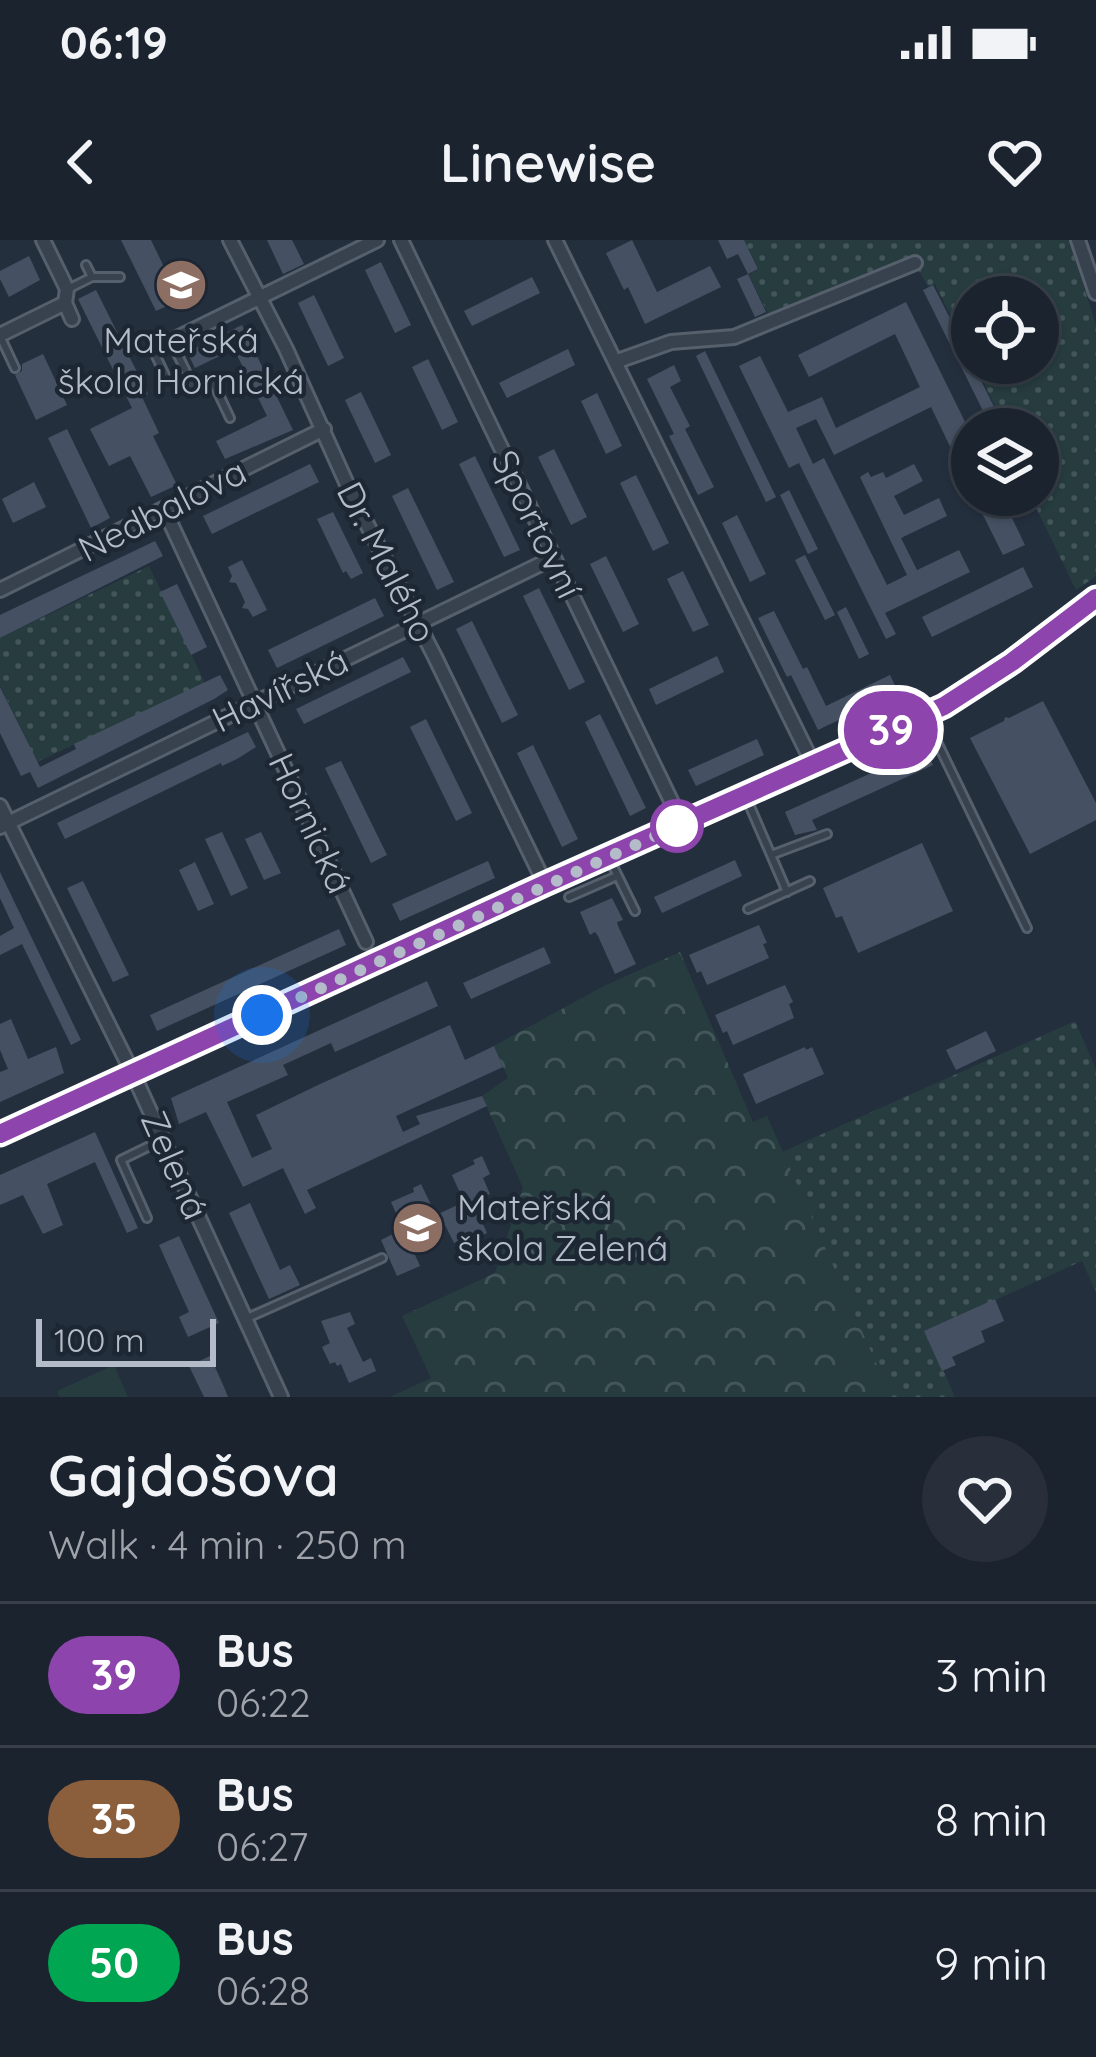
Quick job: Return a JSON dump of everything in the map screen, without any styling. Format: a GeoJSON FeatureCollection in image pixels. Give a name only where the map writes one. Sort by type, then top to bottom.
{"type":"FeatureCollection","features":[{"type":"Feature","properties":{"kind":"street"},"geometry":{"type":"LineString","coordinates":[[43,240],[72,319]]}},
{"type":"Feature","properties":{"kind":"street","name":"Dr. Malého"},"geometry":{"type":"LineString","coordinates":[[230,240],[545,884]]}},
{"type":"Feature","properties":{"kind":"street"},"geometry":{"type":"LineString","coordinates":[[171,341],[377,240]]}},
{"type":"Feature","properties":{"kind":"street","name":"Sportovní"},"geometry":{"type":"LineString","coordinates":[[400,240],[674,807]]}},
{"type":"Feature","properties":{"kind":"street"},"geometry":{"type":"LineString","coordinates":[[555,240],[813,764]]}},
{"type":"Feature","properties":{"kind":"street"},"geometry":{"type":"LineString","coordinates":[[1078,240],[1096,293]]}},
{"type":"Feature","properties":{"kind":"street"},"geometry":{"type":"LineString","coordinates":[[615,362],[671,342],[734,338],[916,263]]}},
{"type":"Feature","properties":{"kind":"street"},"geometry":{"type":"LineString","coordinates":[[0,336],[66,297]]}},
{"type":"Feature","properties":{"kind":"street","name":"Nedbalova"},"geometry":{"type":"LineString","coordinates":[[0,590],[324,429]]}},
{"type":"Feature","properties":{"kind":"street","name":"Hornická"},"geometry":{"type":"LineString","coordinates":[[164,509],[366,942]]}},
{"type":"Feature","properties":{"kind":"street","name":"Havířská"},"geometry":{"type":"LineString","coordinates":[[4,825],[553,558]]}},
{"type":"Feature","properties":{"kind":"street"},"geometry":{"type":"LineString","coordinates":[[0,1134],[944,706],[1096,598]]}},
{"type":"Feature","properties":{"kind":"street","name":"Zelená"},"geometry":{"type":"LineString","coordinates":[[0,806],[4,825],[133,1074],[281,1397]]}},
{"type":"Feature","properties":{"kind":"lane"},"geometry":{"type":"LineString","coordinates":[[86,265],[92,277]]}},
{"type":"Feature","properties":{"kind":"lane"},"geometry":{"type":"LineString","coordinates":[[66,297],[92,277],[120,277]]}},
{"type":"Feature","properties":{"kind":"lane"},"geometry":{"type":"LineString","coordinates":[[0,336],[15,368]]}},
{"type":"Feature","properties":{"kind":"lane"},"geometry":{"type":"LineString","coordinates":[[165,375],[153,350],[171,341],[193,386],[211,378],[230,418]]}},
{"type":"Feature","properties":{"kind":"lane"},"geometry":{"type":"LineString","coordinates":[[923,715],[1027,928]]}},
{"type":"Feature","properties":{"kind":"lane"},"geometry":{"type":"LineString","coordinates":[[745,795],[787,892]]}},
{"type":"Feature","properties":{"kind":"lane"},"geometry":{"type":"LineString","coordinates":[[771,856],[827,834]]}},
{"type":"Feature","properties":{"kind":"lane"},"geometry":{"type":"LineString","coordinates":[[608,856],[634,911]]}},
{"type":"Feature","properties":{"kind":"lane"},"geometry":{"type":"LineString","coordinates":[[569,897],[617,876]]}},
{"type":"Feature","properties":{"kind":"lane"},"geometry":{"type":"LineString","coordinates":[[748,909],[810,881]]}},
{"type":"Feature","properties":{"kind":"lane"},"geometry":{"type":"LineString","coordinates":[[147,1219],[121,1160],[163,1139]]}},
{"type":"Feature","properties":{"kind":"lane"},"geometry":{"type":"LineString","coordinates":[[245,1319],[382,1258]]}},
{"type":"Feature","properties":{"kind":"green space"},"geometry":{"type":"Polygon","coordinates":[[[732,240],[1069,240],[1096,325],[1096,576],[1076,590],[1040,516],[1059,516],[1059,408],[996,408],[984,384],[1059,384],[1059,276],[951,276],[951,316],[935,284],[928,287],[915,264],[772,322],[749,275],[759,269],[748,248],[738,252],[732,240]]]}},
{"type":"Feature","properties":{"kind":"green space"},"geometry":{"type":"Polygon","coordinates":[[[149,566],[205,683],[37,762],[0,685],[0,638],[149,566]]]}},
{"type":"Feature","properties":{"kind":"green space"},"geometry":{"type":"Polygon","coordinates":[[[680,952],[753,1122],[767,1116],[891,1397],[390,1397],[431,1378],[402,1316],[495,1273],[523,1188],[482,1096],[508,1078],[494,1046],[604,986],[680,952]]]}},
{"type":"Feature","properties":{"kind":"green space"},"geometry":{"type":"Polygon","coordinates":[[[1075,1021],[1096,1069],[1096,1292],[1082,1261],[926,1331],[955,1397],[891,1397],[782,1152],[1075,1021]]]}},
{"type":"Feature","properties":{"kind":"green space"},"geometry":{"type":"Polygon","coordinates":[[[114,1365],[128,1397],[59,1397],[57,1391],[114,1365]]]}},
{"type":"Feature","properties":{"kind":"building"},"geometry":{"type":"Polygon","coordinates":[[[121,240],[151,240],[180,300],[156,311],[121,240]]]}},
{"type":"Feature","properties":{"kind":"building"},"geometry":{"type":"Polygon","coordinates":[[[267,240],[292,240],[304,264],[283,274],[267,240]]]}},
{"type":"Feature","properties":{"kind":"building"},"geometry":{"type":"Polygon","coordinates":[[[632,240],[657,292],[710,266],[721,287],[645,324],[606,253],[632,240]]]}},
{"type":"Feature","properties":{"kind":"building"},"geometry":{"type":"Polygon","coordinates":[[[718,240],[744,240],[758,269],[748,274],[738,254],[727,259],[718,240]]]}},
{"type":"Feature","properties":{"kind":"building"},"geometry":{"type":"Polygon","coordinates":[[[29,256],[40,280],[9,297],[0,271],[29,256]]]}},
{"type":"Feature","properties":{"kind":"building"},"geometry":{"type":"Polygon","coordinates":[[[381,262],[411,325],[395,333],[365,270],[381,262]]]}},
{"type":"Feature","properties":{"kind":"building"},"geometry":{"type":"Polygon","coordinates":[[[748,274],[766,312],[755,317],[737,279],[748,274]]]}},
{"type":"Feature","properties":{"kind":"building"},"geometry":{"type":"Polygon","coordinates":[[[532,277],[540,293],[472,326],[464,311],[532,277]]]}},
{"type":"Feature","properties":{"kind":"building"},"geometry":{"type":"Polygon","coordinates":[[[933,285],[951,321],[951,346],[923,290],[933,285]]]}},
{"type":"Feature","properties":{"kind":"building"},"geometry":{"type":"Polygon","coordinates":[[[96,290],[148,394],[142,397],[159,433],[153,436],[177,485],[151,497],[130,456],[109,466],[90,429],[132,408],[78,299],[96,290]]]}},
{"type":"Feature","properties":{"kind":"building"},"geometry":{"type":"Polygon","coordinates":[[[314,295],[344,358],[328,366],[298,303],[314,295]]]}},
{"type":"Feature","properties":{"kind":"building"},"geometry":{"type":"Polygon","coordinates":[[[906,302],[958,408],[951,408],[951,448],[931,407],[834,455],[816,419],[796,428],[813,464],[824,458],[887,585],[907,575],[860,477],[883,472],[886,478],[914,464],[923,481],[894,496],[904,515],[939,498],[947,516],[901,538],[917,570],[959,550],[970,572],[885,613],[896,634],[886,639],[799,463],[789,468],[739,366],[760,356],[788,412],[822,397],[836,428],[920,387],[895,334],[809,377],[798,355],[906,302]]]}},
{"type":"Feature","properties":{"kind":"building"},"geometry":{"type":"Polygon","coordinates":[[[242,325],[293,430],[225,459],[216,441],[267,416],[234,349],[195,368],[187,352],[242,325]]]}},
{"type":"Feature","properties":{"kind":"building"},"geometry":{"type":"Polygon","coordinates":[[[568,349],[575,365],[507,398],[499,383],[568,349]]]}},
{"type":"Feature","properties":{"kind":"building"},"geometry":{"type":"Polygon","coordinates":[[[705,351],[776,497],[766,502],[696,356],[705,351]]]}},
{"type":"Feature","properties":{"kind":"building"},"geometry":{"type":"Polygon","coordinates":[[[43,354],[67,405],[36,420],[15,375],[22,371],[22,364],[43,354]]]}},
{"type":"Feature","properties":{"kind":"building"},"geometry":{"type":"Polygon","coordinates":[[[428,359],[458,422],[442,430],[412,367],[428,359]]]}},
{"type":"Feature","properties":{"kind":"building"},"geometry":{"type":"Polygon","coordinates":[[[674,365],[681,381],[670,387],[714,487],[698,495],[647,379],[674,365]]]}},
{"type":"Feature","properties":{"kind":"building"},"geometry":{"type":"Polygon","coordinates":[[[970,384],[982,384],[994,408],[982,408],[970,384]]]}},
{"type":"Feature","properties":{"kind":"building"},"geometry":{"type":"Polygon","coordinates":[[[361,392],[391,455],[375,463],[345,400],[361,392]]]}},
{"type":"Feature","properties":{"kind":"building"},"geometry":{"type":"Polygon","coordinates":[[[597,393],[622,446],[606,454],[581,401],[597,393]]]}},
{"type":"Feature","properties":{"kind":"building"},"geometry":{"type":"Polygon","coordinates":[[[67,429],[110,518],[91,528],[48,438],[67,429]]]}},
{"type":"Feature","properties":{"kind":"building"},"geometry":{"type":"Polygon","coordinates":[[[554,449],[587,517],[571,525],[538,457],[554,449]]]}},
{"type":"Feature","properties":{"kind":"building"},"geometry":{"type":"Polygon","coordinates":[[[475,456],[520,550],[504,557],[459,464],[475,456]]]}},
{"type":"Feature","properties":{"kind":"building"},"geometry":{"type":"Polygon","coordinates":[[[310,464],[319,482],[212,534],[203,516],[310,464]]]}},
{"type":"Feature","properties":{"kind":"building"},"geometry":{"type":"Polygon","coordinates":[[[636,475],[669,543],[653,551],[620,483],[636,475]]]}},
{"type":"Feature","properties":{"kind":"building"},"geometry":{"type":"Polygon","coordinates":[[[34,482],[46,507],[13,523],[2,499],[34,482]]]}},
{"type":"Feature","properties":{"kind":"building"},"geometry":{"type":"Polygon","coordinates":[[[408,488],[454,582],[437,590],[392,496],[408,488]]]}},
{"type":"Feature","properties":{"kind":"building"},"geometry":{"type":"Polygon","coordinates":[[[789,490],[818,549],[808,554],[780,495],[789,490]]]}},
{"type":"Feature","properties":{"kind":"building"},"geometry":{"type":"Polygon","coordinates":[[[333,512],[363,573],[351,579],[343,573],[317,519],[333,512]]]}},
{"type":"Feature","properties":{"kind":"building"},"geometry":{"type":"Polygon","coordinates":[[[737,515],[766,574],[750,582],[722,523],[737,515]]]}},
{"type":"Feature","properties":{"kind":"building"},"geometry":{"type":"Polygon","coordinates":[[[984,516],[1011,516],[1025,545],[1003,555],[984,516]]]}},
{"type":"Feature","properties":{"kind":"building"},"geometry":{"type":"Polygon","coordinates":[[[155,541],[163,556],[0,638],[0,615],[155,541]]]}},
{"type":"Feature","properties":{"kind":"building"},"geometry":{"type":"Polygon","coordinates":[[[805,555],[835,615],[825,620],[795,560],[805,555]]]}},
{"type":"Feature","properties":{"kind":"building"},"geometry":{"type":"Polygon","coordinates":[[[606,556],[639,624],[623,632],[590,564],[606,556]]]}},
{"type":"Feature","properties":{"kind":"building"},"geometry":{"type":"Polygon","coordinates":[[[242,560],[267,610],[253,617],[242,608],[245,602],[236,583],[229,582],[228,567],[242,560]]]}},
{"type":"Feature","properties":{"kind":"building"},"geometry":{"type":"Polygon","coordinates":[[[1023,567],[1033,587],[932,637],[922,617],[1023,567]]]}},
{"type":"Feature","properties":{"kind":"building"},"geometry":{"type":"Polygon","coordinates":[[[683,571],[709,625],[693,632],[667,579],[683,571]]]}},
{"type":"Feature","properties":{"kind":"building"},"geometry":{"type":"Polygon","coordinates":[[[177,584],[207,647],[191,655],[160,592],[177,584]]]}},
{"type":"Feature","properties":{"kind":"building"},"geometry":{"type":"Polygon","coordinates":[[[539,588],[585,682],[569,690],[523,596],[539,588]]]}},
{"type":"Feature","properties":{"kind":"building"},"geometry":{"type":"Polygon","coordinates":[[[375,598],[384,616],[277,668],[268,650],[375,598]]]}},
{"type":"Feature","properties":{"kind":"building"},"geometry":{"type":"Polygon","coordinates":[[[846,607],[869,654],[859,659],[837,612],[846,607]]]}},
{"type":"Feature","properties":{"kind":"building"},"geometry":{"type":"Polygon","coordinates":[[[774,611],[826,706],[890,675],[904,704],[888,712],[882,699],[818,730],[758,618],[774,611]]]}},
{"type":"Feature","properties":{"kind":"building"},"geometry":{"type":"Polygon","coordinates":[[[472,621],[518,715],[502,723],[456,629],[472,621]]]}},
{"type":"Feature","properties":{"kind":"building"},"geometry":{"type":"Polygon","coordinates":[[[717,656],[724,672],[656,705],[649,689],[717,656]]]}},
{"type":"Feature","properties":{"kind":"building"},"geometry":{"type":"Polygon","coordinates":[[[403,657],[411,672],[304,724],[296,709],[403,657]]]}},
{"type":"Feature","properties":{"kind":"building"},"geometry":{"type":"Polygon","coordinates":[[[220,675],[228,690],[214,699],[38,788],[30,772],[21,776],[0,733],[0,687],[40,767],[76,749],[74,744],[220,675]]]}},
{"type":"Feature","properties":{"kind":"building"},"geometry":{"type":"Polygon","coordinates":[[[1043,701],[1096,803],[1096,820],[1030,854],[970,738],[1043,701]]]}},
{"type":"Feature","properties":{"kind":"building"},"geometry":{"type":"Polygon","coordinates":[[[600,714],[646,808],[630,816],[585,722],[600,714]]]}},
{"type":"Feature","properties":{"kind":"building"},"geometry":{"type":"Polygon","coordinates":[[[426,719],[472,813],[456,821],[410,727],[426,719]]]}},
{"type":"Feature","properties":{"kind":"building"},"geometry":{"type":"Polygon","coordinates":[[[248,732],[256,747],[237,759],[65,839],[57,823],[248,732]]]}},
{"type":"Feature","properties":{"kind":"building"},"geometry":{"type":"Polygon","coordinates":[[[919,735],[933,765],[812,820],[817,830],[795,835],[785,812],[909,756],[903,742],[919,735]]]}},
{"type":"Feature","properties":{"kind":"building"},"geometry":{"type":"Polygon","coordinates":[[[757,739],[764,755],[696,786],[688,770],[757,739]]]}},
{"type":"Feature","properties":{"kind":"building"},"geometry":{"type":"Polygon","coordinates":[[[533,745],[578,839],[562,847],[517,753],[533,745]]]}},
{"type":"Feature","properties":{"kind":"building"},"geometry":{"type":"Polygon","coordinates":[[[341,761],[387,855],[371,863],[325,768],[341,761]]]}},
{"type":"Feature","properties":{"kind":"building"},"geometry":{"type":"Polygon","coordinates":[[[222,832],[248,888],[231,896],[205,839],[222,832]]]}},
{"type":"Feature","properties":{"kind":"building"},"geometry":{"type":"Polygon","coordinates":[[[261,832],[281,873],[264,880],[245,839],[261,832]]]}},
{"type":"Feature","properties":{"kind":"building"},"geometry":{"type":"Polygon","coordinates":[[[922,843],[953,911],[858,953],[823,888],[922,843]]]}},
{"type":"Feature","properties":{"kind":"building"},"geometry":{"type":"Polygon","coordinates":[[[735,860],[742,876],[662,913],[654,897],[735,860]]]}},
{"type":"Feature","properties":{"kind":"building"},"geometry":{"type":"Polygon","coordinates":[[[488,861],[495,878],[400,921],[392,904],[488,861]]]}},
{"type":"Feature","properties":{"kind":"building"},"geometry":{"type":"Polygon","coordinates":[[[195,862],[214,904],[198,911],[179,870],[195,862]]]}},
{"type":"Feature","properties":{"kind":"building"},"geometry":{"type":"Polygon","coordinates":[[[0,872],[81,1040],[71,1045],[22,944],[0,955],[0,936],[14,928],[0,898],[0,872]]]}},
{"type":"Feature","properties":{"kind":"building"},"geometry":{"type":"Polygon","coordinates":[[[83,881],[129,975],[113,982],[67,888],[83,881]]]}},
{"type":"Feature","properties":{"kind":"building"},"geometry":{"type":"Polygon","coordinates":[[[612,898],[623,920],[618,926],[636,964],[615,974],[598,936],[590,935],[580,912],[612,898]]]}},
{"type":"Feature","properties":{"kind":"building"},"geometry":{"type":"Polygon","coordinates":[[[759,925],[769,958],[707,985],[689,955],[759,925]]]}},
{"type":"Feature","properties":{"kind":"building"},"geometry":{"type":"Polygon","coordinates":[[[339,929],[346,945],[157,1031],[150,1015],[339,929]]]}},
{"type":"Feature","properties":{"kind":"building"},"geometry":{"type":"Polygon","coordinates":[[[544,947],[551,963],[471,999],[463,983],[544,947]]]}},
{"type":"Feature","properties":{"kind":"building"},"geometry":{"type":"Polygon","coordinates":[[[427,981],[438,1006],[335,1052],[331,1043],[283,1065],[288,1075],[227,1102],[252,1158],[272,1149],[256,1115],[318,1085],[450,1025],[465,1060],[494,1046],[503,1067],[396,1116],[403,1132],[420,1124],[416,1116],[482,1096],[487,1106],[307,1190],[316,1208],[305,1214],[283,1168],[243,1187],[206,1112],[179,1124],[171,1098],[427,981]]]}},
{"type":"Feature","properties":{"kind":"building"},"geometry":{"type":"Polygon","coordinates":[[[785,985],[794,1018],[733,1045],[715,1015],[785,985]]]}},
{"type":"Feature","properties":{"kind":"building"},"geometry":{"type":"Polygon","coordinates":[[[11,1019],[28,1059],[56,1047],[64,1073],[0,1102],[0,1072],[8,1069],[0,1050],[0,1024],[11,1019]]]}},
{"type":"Feature","properties":{"kind":"building"},"geometry":{"type":"Polygon","coordinates":[[[986,1031],[996,1051],[956,1070],[946,1050],[986,1031]]]}},
{"type":"Feature","properties":{"kind":"building"},"geometry":{"type":"Polygon","coordinates":[[[812,1047],[824,1074],[756,1104],[743,1074],[812,1047]]]}},
{"type":"Feature","properties":{"kind":"building"},"geometry":{"type":"Polygon","coordinates":[[[95,1132],[138,1228],[127,1233],[95,1162],[47,1184],[63,1225],[43,1234],[23,1195],[0,1205],[0,1175],[95,1132]]]}},
{"type":"Feature","properties":{"kind":"building"},"geometry":{"type":"Polygon","coordinates":[[[482,1156],[490,1174],[483,1178],[490,1194],[473,1202],[487,1233],[454,1243],[445,1225],[434,1231],[429,1221],[405,1233],[420,1266],[397,1276],[381,1240],[403,1229],[391,1202],[421,1184],[436,1215],[464,1202],[452,1175],[482,1156]]]}},
{"type":"Feature","properties":{"kind":"building"},"geometry":{"type":"Polygon","coordinates":[[[250,1203],[280,1270],[290,1265],[300,1285],[269,1299],[229,1213],[250,1203]]]}},
{"type":"Feature","properties":{"kind":"building"},"geometry":{"type":"Polygon","coordinates":[[[179,1236],[219,1323],[188,1337],[179,1317],[189,1312],[159,1245],[179,1236]]]}},
{"type":"Feature","properties":{"kind":"building"},"geometry":{"type":"Polygon","coordinates":[[[995,1299],[1004,1321],[981,1331],[985,1342],[952,1357],[956,1365],[942,1371],[924,1331],[995,1299]]]}},
{"type":"Feature","properties":{"kind":"building"},"geometry":{"type":"Polygon","coordinates":[[[350,1312],[355,1324],[347,1328],[363,1362],[371,1358],[376,1371],[349,1383],[341,1364],[330,1364],[322,1347],[330,1343],[321,1321],[350,1312]]]}},
{"type":"Feature","properties":{"kind":"building"},"geometry":{"type":"Polygon","coordinates":[[[210,1356],[228,1397],[204,1397],[189,1366],[210,1356]]]}},
{"type":"Feature","properties":{"kind":"bus line","name":"39"},"geometry":{"type":"LineString","coordinates":[[0,1134],[944,706],[1096,598]]}},
{"type":"Feature","properties":{"kind":"place","name":"Mateřská škola Hornická"},"geometry":{"type":"Point","coordinates":[181,285]}},
{"type":"Feature","properties":{"kind":"place","name":"Mateřská škola Zelená"},"geometry":{"type":"Point","coordinates":[418,1228]}},
{"type":"Feature","properties":{"kind":"route"},"geometry":{"type":"LineString","coordinates":[[262,1015],[677,826]]}}]}
